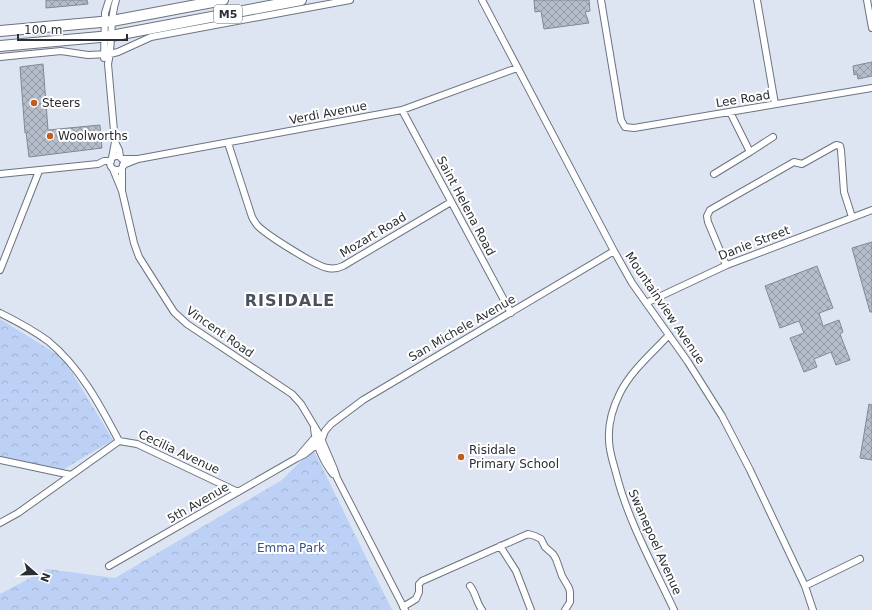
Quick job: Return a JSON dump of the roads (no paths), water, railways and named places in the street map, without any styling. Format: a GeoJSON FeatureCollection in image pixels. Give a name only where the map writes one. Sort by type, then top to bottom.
{"type":"FeatureCollection","features":[{"type":"Feature","properties":{"kind":"main road","name":"M5"},"geometry":{"type":"LineString","coordinates":[[0,31],[108,22],[223,0]]}},
{"type":"Feature","properties":{"kind":"main road","name":"M5"},"geometry":{"type":"LineString","coordinates":[[0,46],[108,36],[302,0]]}},
{"type":"Feature","properties":{"kind":"street"},"geometry":{"type":"LineString","coordinates":[[108,22],[106,6],[109,0]]}},
{"type":"Feature","properties":{"kind":"street"},"geometry":{"type":"LineString","coordinates":[[108,22],[116,0]]}},
{"type":"Feature","properties":{"kind":"street"},"geometry":{"type":"LineString","coordinates":[[0,57],[61,51],[88,55],[110,54],[118,52],[151,37],[350,0]]}},
{"type":"Feature","properties":{"kind":"street","name":"Mountainview Avenue"},"geometry":{"type":"LineString","coordinates":[[482,0],[614,251],[646,303],[706,388],[733,435],[806,586],[813,610]]}},
{"type":"Feature","properties":{"kind":"street","name":"Lee Road"},"geometry":{"type":"LineString","coordinates":[[602,0],[621,120],[625,128],[634,128],[872,88]]}},
{"type":"Feature","properties":{"kind":"street"},"geometry":{"type":"LineString","coordinates":[[757,0],[775,104]]}},
{"type":"Feature","properties":{"kind":"street"},"geometry":{"type":"LineString","coordinates":[[867,0],[872,28]]}},
{"type":"Feature","properties":{"kind":"street","name":"Vincent Road"},"geometry":{"type":"LineString","coordinates":[[108,22],[110,54],[108,64],[115,142],[112,163],[122,191],[137,252],[174,312],[187,324],[292,394],[306,411],[320,437],[337,478],[404,608]]}},
{"type":"Feature","properties":{"kind":"street","name":"Vincent Road"},"geometry":{"type":"LineString","coordinates":[[108,36],[103,55],[108,64]]}},
{"type":"Feature","properties":{"kind":"street","name":"Verdi Avenue"},"geometry":{"type":"LineString","coordinates":[[122,162],[402,110],[517,68]]}},
{"type":"Feature","properties":{"kind":"street","name":"Saint Helena Road"},"geometry":{"type":"LineString","coordinates":[[402,110],[511,313]]}},
{"type":"Feature","properties":{"kind":"street"},"geometry":{"type":"LineString","coordinates":[[730,112],[750,152]]}},
{"type":"Feature","properties":{"kind":"street"},"geometry":{"type":"LineString","coordinates":[[714,174],[773,137]]}},
{"type":"Feature","properties":{"kind":"street","name":"Vincent Road"},"geometry":{"type":"LineString","coordinates":[[115,142],[122,162],[122,191]]}},
{"type":"Feature","properties":{"kind":"street","name":"Mozart Road"},"geometry":{"type":"LineString","coordinates":[[228,143],[253,220],[260,228],[277,240],[315,263],[328,268],[339,268],[343,266],[451,202]]}},
{"type":"Feature","properties":{"kind":"street"},"geometry":{"type":"LineString","coordinates":[[726,265],[706,216],[710,210],[794,162],[802,164],[836,145],[840,146],[841,150],[844,192],[852,217]]}},
{"type":"Feature","properties":{"kind":"street"},"geometry":{"type":"LineString","coordinates":[[0,174],[112,163],[118,156],[122,162],[116,170],[112,163]]}},
{"type":"Feature","properties":{"kind":"street"},"geometry":{"type":"LineString","coordinates":[[0,270],[39,171]]}},
{"type":"Feature","properties":{"kind":"street","name":"Danie Street"},"geometry":{"type":"LineString","coordinates":[[646,303],[726,265],[872,210]]}},
{"type":"Feature","properties":{"kind":"street","name":"San Michele Avenue"},"geometry":{"type":"LineString","coordinates":[[297,458],[320,437],[331,424],[351,408],[388,384],[614,251]]}},
{"type":"Feature","properties":{"kind":"street","name":"Cecilia Avenue"},"geometry":{"type":"LineString","coordinates":[[0,312],[26,326],[48,341],[66,358],[89,387],[119,441],[137,444],[238,492]]}},
{"type":"Feature","properties":{"kind":"street","name":"Swanepoel Avenue"},"geometry":{"type":"LineString","coordinates":[[669,335],[638,368],[621,391],[613,409],[609,439],[610,452],[628,515],[674,610]]}},
{"type":"Feature","properties":{"kind":"street"},"geometry":{"type":"LineString","coordinates":[[0,523],[18,513],[119,441]]}},
{"type":"Feature","properties":{"kind":"street","name":"5th Avenue"},"geometry":{"type":"LineString","coordinates":[[109,566],[297,458]]}},
{"type":"Feature","properties":{"kind":"street"},"geometry":{"type":"LineString","coordinates":[[0,460],[71,475]]}},
{"type":"Feature","properties":{"kind":"street"},"geometry":{"type":"LineString","coordinates":[[404,608],[416,599],[419,592],[419,583],[526,534],[541,539],[546,549],[555,556],[562,576],[569,588],[570,599],[565,610]]}},
{"type":"Feature","properties":{"kind":"street"},"geometry":{"type":"LineString","coordinates":[[500,546],[516,571],[531,610]]}},
{"type":"Feature","properties":{"kind":"street"},"geometry":{"type":"LineString","coordinates":[[806,586],[860,559]]}},
{"type":"Feature","properties":{"kind":"street"},"geometry":{"type":"LineString","coordinates":[[470,586],[482,610]]}},
{"type":"Feature","properties":{"kind":"place","name":"Steers"},"geometry":{"type":"Point","coordinates":[34,103]}},
{"type":"Feature","properties":{"kind":"place","name":"Woolworths"},"geometry":{"type":"Point","coordinates":[50,136]}},
{"type":"Feature","properties":{"kind":"place","name":"Risidale Primary School"},"geometry":{"type":"Point","coordinates":[461,457]}},
{"type":"Feature","properties":{"kind":"district","name":"RISIDALE"},"geometry":{"type":"Point","coordinates":[290,300]}},
{"type":"Feature","properties":{"kind":"park label","name":"Emma Park"},"geometry":{"type":"Point","coordinates":[291,548]}}]}
